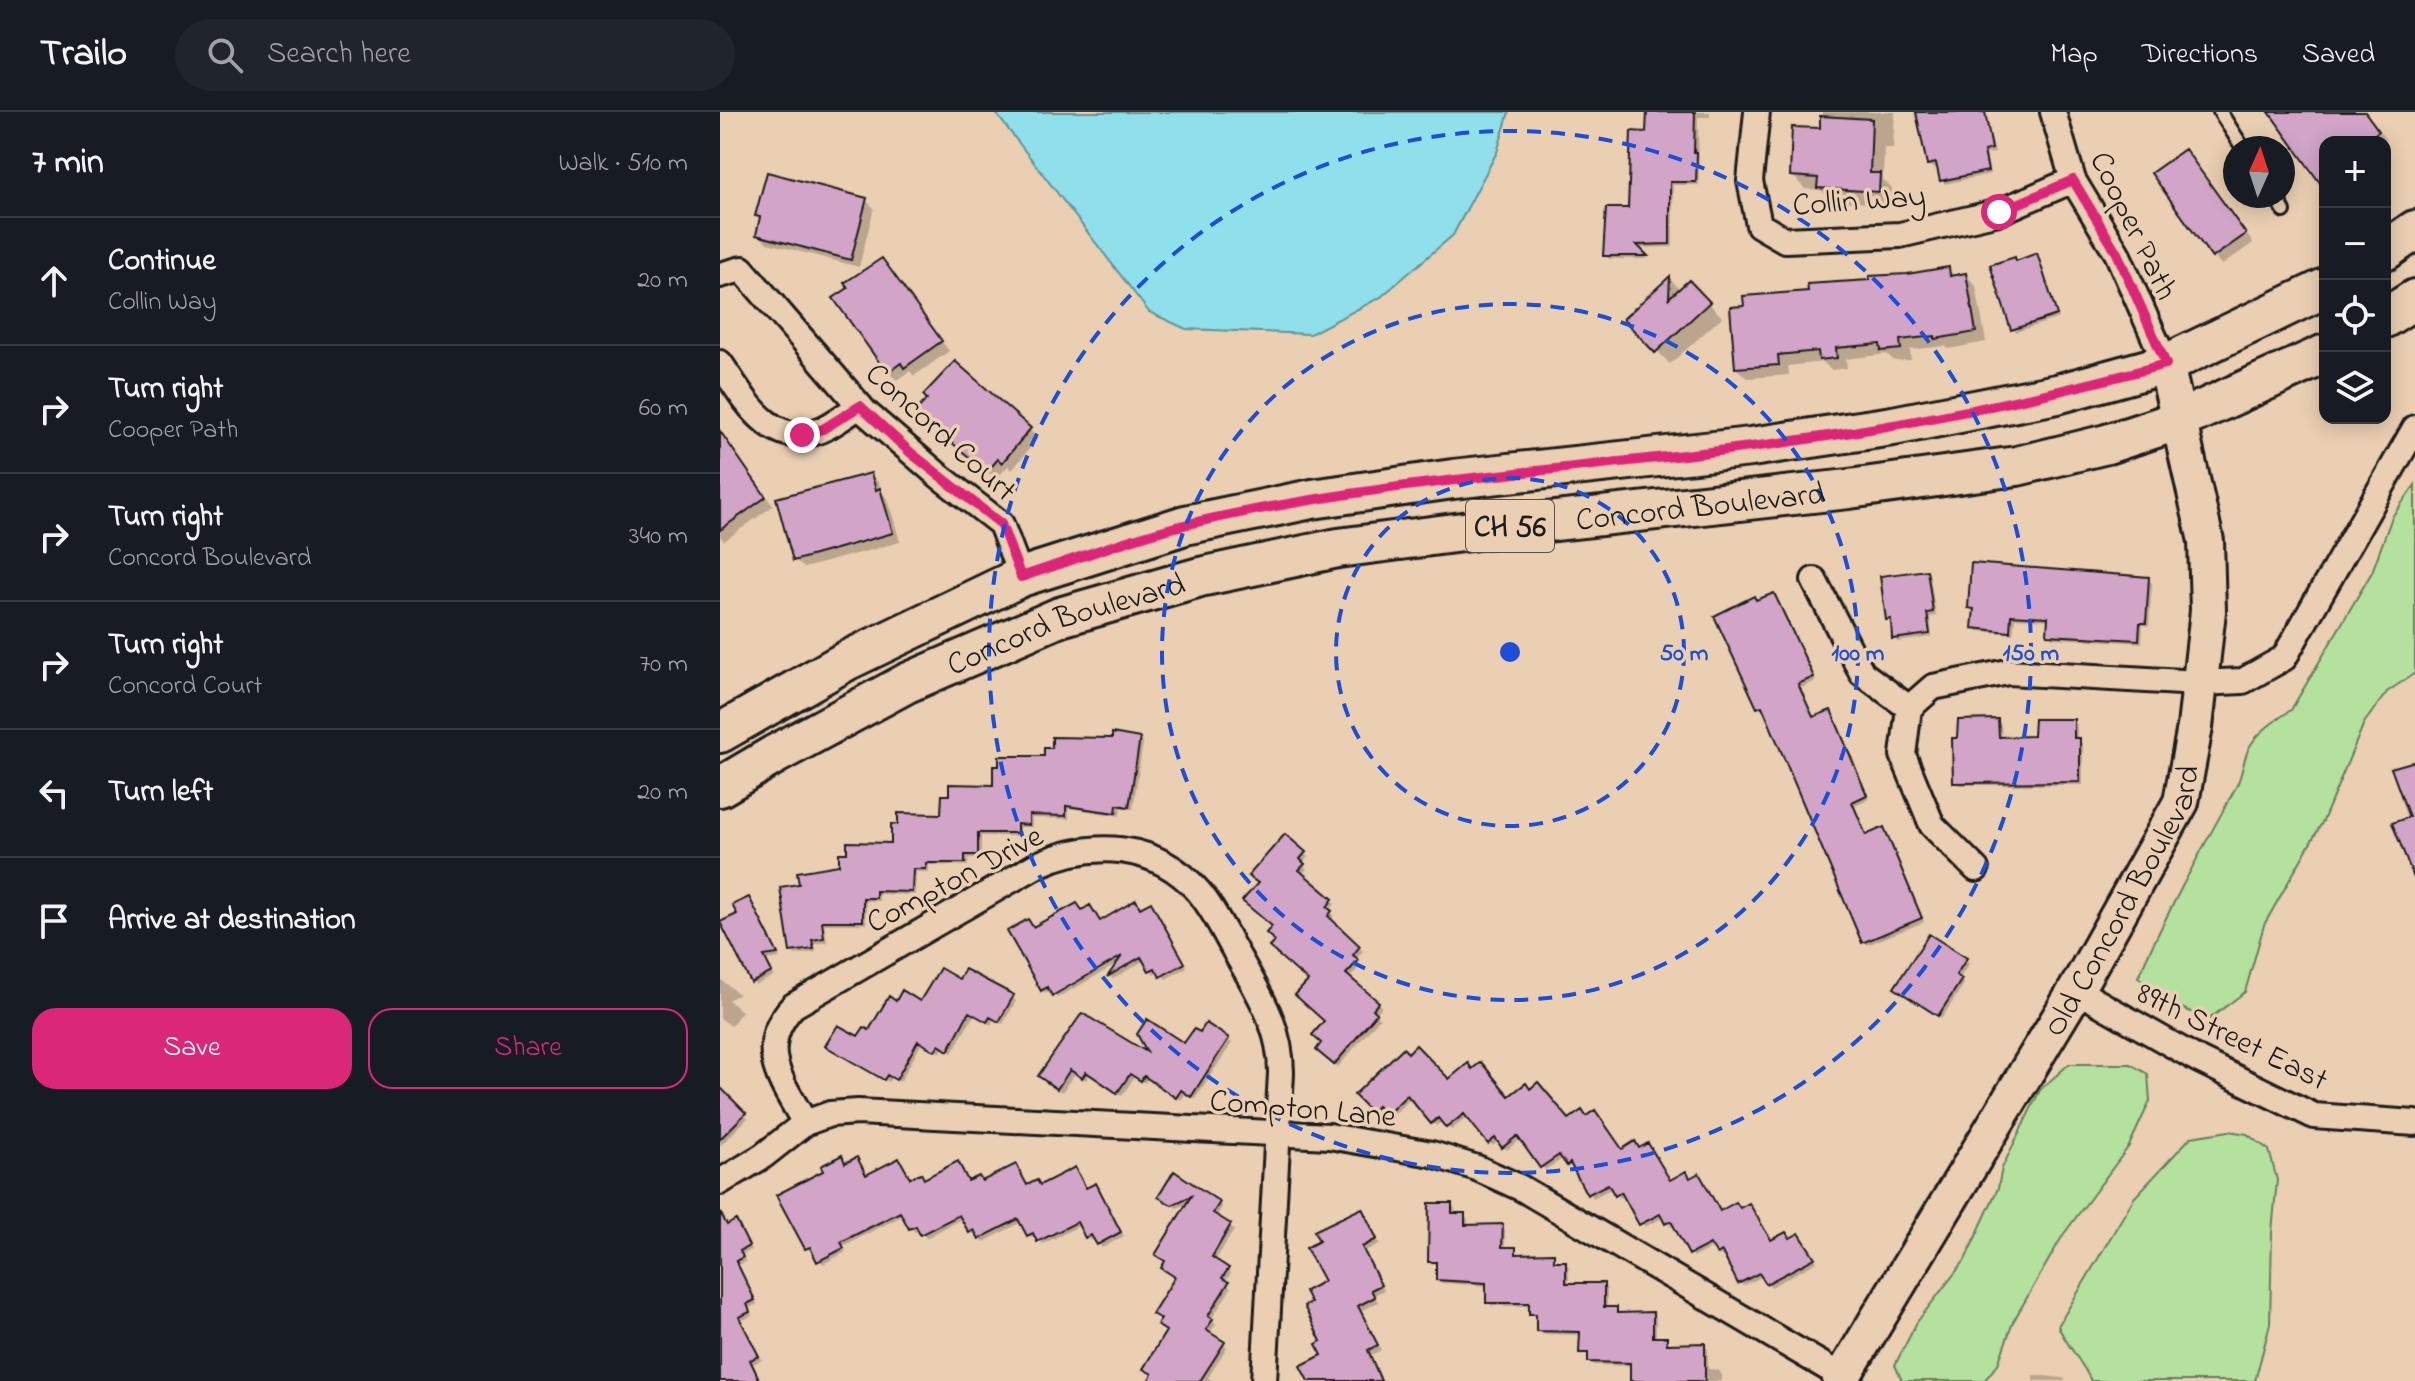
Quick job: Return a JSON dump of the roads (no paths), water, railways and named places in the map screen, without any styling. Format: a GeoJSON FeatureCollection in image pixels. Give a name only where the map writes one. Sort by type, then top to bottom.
{"type":"FeatureCollection","features":[{"type":"Feature","properties":{"kind":"main road"},"geometry":{"type":"LineString","coordinates":[[2391,247],[2415,230]]}},
{"type":"Feature","properties":{"kind":"main road","name":"Concord Boulevard"},"geometry":{"type":"LineString","coordinates":[[720,733],[848,660],[1021,577],[1185,525],[1312,499],[1453,479],[1751,447],[1893,426],[2057,394],[2166,364],[2319,291]]}},
{"type":"Feature","properties":{"kind":"main road"},"geometry":{"type":"LineString","coordinates":[[2391,314],[2415,299]]}},
{"type":"Feature","properties":{"kind":"main road","name":"Concord Boulevard"},"geometry":{"type":"LineString","coordinates":[[720,787],[907,683],[1060,617],[1200,577],[1338,548],[1849,489],[2017,466],[2107,444],[2177,421],[2319,357]]}},
{"type":"Feature","properties":{"kind":"street","name":"Collin Way"},"geometry":{"type":"LineString","coordinates":[[1757,112],[1750,181],[1759,225],[1785,240],[1900,235],[1999,212],[2073,180]]}},
{"type":"Feature","properties":{"kind":"street","name":"Cooper Path"},"geometry":{"type":"LineString","coordinates":[[2053,112],[2073,180],[2117,253],[2166,364]]}},
{"type":"Feature","properties":{"kind":"street","name":"Concord Court"},"geometry":{"type":"LineString","coordinates":[[731,272],[860,406],[911,453],[1001,524],[1021,577]]}},
{"type":"Feature","properties":{"kind":"street"},"geometry":{"type":"LineString","coordinates":[[720,363],[755,415],[774,430],[802,435],[823,429],[860,406]]}},
{"type":"Feature","properties":{"kind":"street","name":"Old Concord Boulevard"},"geometry":{"type":"LineString","coordinates":[[1842,1379],[2076,990],[2181,802],[2195,727],[2208,611],[2206,541],[2166,364]]}},
{"type":"Feature","properties":{"kind":"street"},"geometry":{"type":"LineString","coordinates":[[1976,869],[1932,825],[1903,755],[1909,708],[1933,687],[2008,672],[2199,683],[2243,681],[2284,658],[2415,428]]}},
{"type":"Feature","properties":{"kind":"street"},"geometry":{"type":"LineString","coordinates":[[1814,580],[1862,673],[1909,708]]}},
{"type":"Feature","properties":{"kind":"street","name":"Compton Drive"},"geometry":{"type":"LineString","coordinates":[[805,1123],[780,1078],[773,1055],[775,1032],[793,1006],[1061,854],[1086,848],[1114,848],[1161,863],[1198,891],[1213,913],[1266,1008],[1279,1040],[1281,1073],[1264,1381]]}},
{"type":"Feature","properties":{"kind":"street","name":"89th Street East"},"geometry":{"type":"LineString","coordinates":[[2076,990],[2199,1060],[2314,1116],[2415,1123]]}},
{"type":"Feature","properties":{"kind":"street","name":"Compton Lane"},"geometry":{"type":"LineString","coordinates":[[720,1182],[763,1156],[805,1123],[830,1114],[858,1112],[1329,1136],[1403,1147],[1477,1168],[1521,1188],[1842,1379]]}},
{"type":"Feature","properties":{"kind":"lane"},"geometry":{"type":"LineString","coordinates":[[2220,112],[2235,136]]}},
{"type":"Feature","properties":{"kind":"water"},"geometry":{"type":"Polygon","coordinates":[[[995,112],[1509,112],[1497,152],[1453,235],[1381,297],[1310,334],[1186,329],[1149,312],[995,112]]]}}]}
